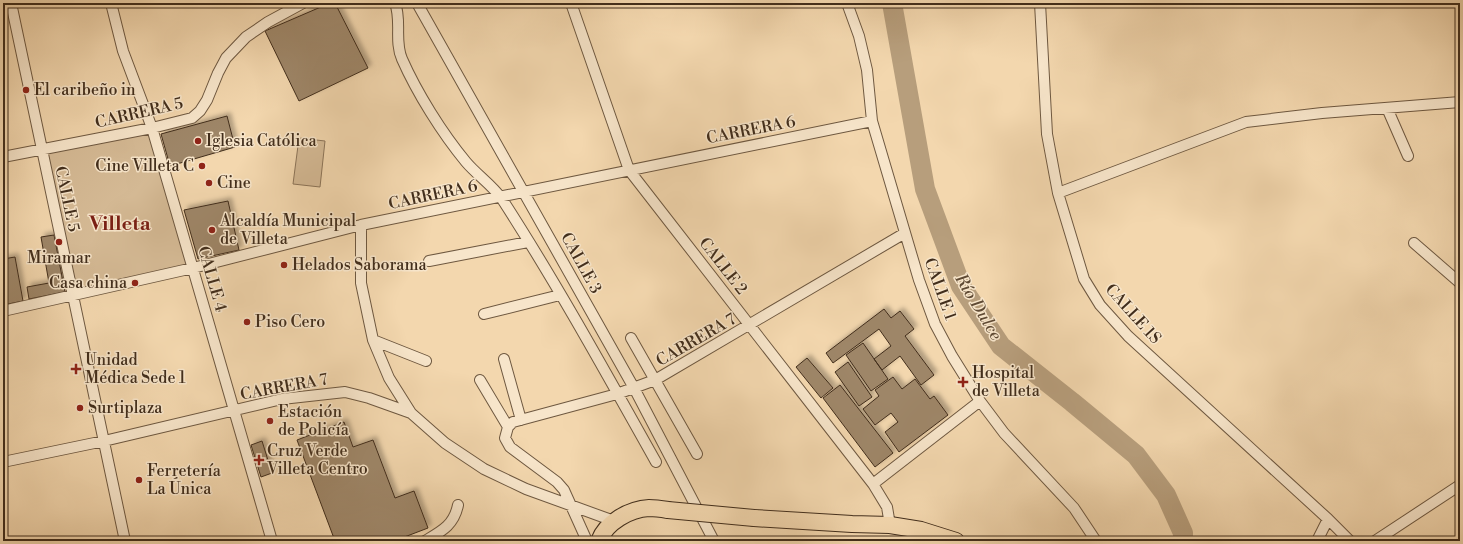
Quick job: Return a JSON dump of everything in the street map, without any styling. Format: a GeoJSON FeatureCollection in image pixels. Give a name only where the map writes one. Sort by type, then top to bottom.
{"type":"FeatureCollection","features":[{"type":"Feature","properties":{"kind":"main road"},"geometry":{"type":"LineString","coordinates":[[599,541],[600,537],[614,521],[630,512],[649,508],[754,518],[890,525],[921,530],[956,541]]}},
{"type":"Feature","properties":{"kind":"street","name":"CALLE 5"},"geometry":{"type":"LineString","coordinates":[[11,3],[125,541]]}},
{"type":"Feature","properties":{"kind":"street","name":"CALLE 4"},"geometry":{"type":"LineString","coordinates":[[111,3],[123,51],[152,128],[272,541]]}},
{"type":"Feature","properties":{"kind":"street","name":"CARRERA 5"},"geometry":{"type":"LineString","coordinates":[[3,157],[152,128],[192,118],[200,111],[226,58],[241,42],[268,22],[303,3]]}},
{"type":"Feature","properties":{"kind":"street","name":"CALLE 3"},"geometry":{"type":"LineString","coordinates":[[395,3],[398,17],[398,44],[402,58],[416,86],[444,132],[466,162],[500,196],[656,462]]}},
{"type":"Feature","properties":{"kind":"street","name":"CALLE 3"},"geometry":{"type":"LineString","coordinates":[[417,3],[634,388],[714,541]]}},
{"type":"Feature","properties":{"kind":"street","name":"CALLE 2"},"geometry":{"type":"LineString","coordinates":[[571,3],[629,170],[873,484],[887,507],[890,525]]}},
{"type":"Feature","properties":{"kind":"street","name":"CALLE 1"},"geometry":{"type":"LineString","coordinates":[[846,3],[859,36],[867,70],[872,121],[919,280],[935,324],[952,356],[980,401],[1004,433],[1074,508],[1096,541]]}},
{"type":"Feature","properties":{"kind":"street","name":"CALLE 1S"},"geometry":{"type":"LineString","coordinates":[[1040,3],[1047,134],[1058,193],[1084,278],[1100,305],[1128,336],[1328,519],[1350,541]]}},
{"type":"Feature","properties":{"kind":"street"},"geometry":{"type":"LineString","coordinates":[[1058,193],[1246,122],[1322,113],[1460,102]]}},
{"type":"Feature","properties":{"kind":"street"},"geometry":{"type":"LineString","coordinates":[[1387,108],[1408,156]]}},
{"type":"Feature","properties":{"kind":"street","name":"CARRERA 6"},"geometry":{"type":"LineString","coordinates":[[3,311],[193,268],[361,225],[872,121]]}},
{"type":"Feature","properties":{"kind":"street"},"geometry":{"type":"LineString","coordinates":[[361,225],[361,284],[373,340],[389,378],[411,412]]}},
{"type":"Feature","properties":{"kind":"street","name":"CARRERA 7"},"geometry":{"type":"LineString","coordinates":[[508,426],[513,422],[617,394],[656,380],[905,233]]}},
{"type":"Feature","properties":{"kind":"street"},"geometry":{"type":"LineString","coordinates":[[429,261],[528,242]]}},
{"type":"Feature","properties":{"kind":"street"},"geometry":{"type":"LineString","coordinates":[[1414,243],[1460,283]]}},
{"type":"Feature","properties":{"kind":"street"},"geometry":{"type":"LineString","coordinates":[[484,314],[560,296]]}},
{"type":"Feature","properties":{"kind":"street"},"geometry":{"type":"LineString","coordinates":[[630,338],[656,380],[697,454]]}},
{"type":"Feature","properties":{"kind":"street"},"geometry":{"type":"LineString","coordinates":[[373,340],[426,361]]}},
{"type":"Feature","properties":{"kind":"street"},"geometry":{"type":"LineString","coordinates":[[504,359],[521,420]]}},
{"type":"Feature","properties":{"kind":"street"},"geometry":{"type":"LineString","coordinates":[[480,380],[508,426],[505,438],[510,447],[556,482],[564,490],[587,541]]}},
{"type":"Feature","properties":{"kind":"street","name":"CARRERA 7"},"geometry":{"type":"LineString","coordinates":[[3,462],[104,441],[282,399],[345,392],[369,398],[411,412],[445,443],[484,469],[526,489],[614,521]]}},
{"type":"Feature","properties":{"kind":"street"},"geometry":{"type":"LineString","coordinates":[[873,484],[980,401]]}},
{"type":"Feature","properties":{"kind":"street"},"geometry":{"type":"LineString","coordinates":[[1375,541],[1460,485]]}},
{"type":"Feature","properties":{"kind":"street"},"geometry":{"type":"LineString","coordinates":[[425,541],[450,524],[456,516],[458,505]]}},
{"type":"Feature","properties":{"kind":"street"},"geometry":{"type":"LineString","coordinates":[[1317,541],[1328,519]]}},
{"type":"Feature","properties":{"kind":"shaded area"},"geometry":{"type":"Polygon","coordinates":[[[152,128],[193,268],[73,296],[41,149],[152,128]]]}},
{"type":"Feature","properties":{"kind":"shaded area"},"geometry":{"type":"Polygon","coordinates":[[[299,138],[325,141],[320,187],[293,184],[299,138]]]}},
{"type":"Feature","properties":{"kind":"building"},"geometry":{"type":"Polygon","coordinates":[[[330,3],[335,3],[368,68],[299,101],[265,31],[330,3]]]}},
{"type":"Feature","properties":{"kind":"building","name":"Iglesia Católica"},"geometry":{"type":"Polygon","coordinates":[[[227,116],[235,147],[170,166],[161,134],[227,116]]]}},
{"type":"Feature","properties":{"kind":"building","name":"Alcaldía Municipal de Villeta"},"geometry":{"type":"Polygon","coordinates":[[[228,201],[239,250],[198,259],[184,210],[228,201]]]}},
{"type":"Feature","properties":{"kind":"building"},"geometry":{"type":"Polygon","coordinates":[[[54,235],[65,292],[29,299],[27,287],[49,283],[41,237],[54,235]]]}},
{"type":"Feature","properties":{"kind":"building"},"geometry":{"type":"Polygon","coordinates":[[[15,257],[23,301],[3,305],[3,259],[15,257]]]}},
{"type":"Feature","properties":{"kind":"building"},"geometry":{"type":"Polygon","coordinates":[[[884,309],[891,318],[900,311],[914,329],[905,336],[934,375],[921,385],[900,356],[882,370],[874,359],[891,346],[879,329],[833,363],[826,353],[884,309]]]}},
{"type":"Feature","properties":{"kind":"building"},"geometry":{"type":"Polygon","coordinates":[[[863,343],[888,379],[871,391],[846,355],[863,343]]]}},
{"type":"Feature","properties":{"kind":"building"},"geometry":{"type":"Polygon","coordinates":[[[807,358],[833,388],[821,398],[796,367],[807,358]]]}},
{"type":"Feature","properties":{"kind":"building"},"geometry":{"type":"Polygon","coordinates":[[[848,362],[872,397],[859,406],[835,372],[848,362]]]}},
{"type":"Feature","properties":{"kind":"building"},"geometry":{"type":"Polygon","coordinates":[[[893,377],[902,389],[915,379],[930,399],[934,396],[948,415],[899,452],[885,432],[898,422],[891,413],[875,425],[863,409],[879,396],[875,390],[893,377]]]}},
{"type":"Feature","properties":{"kind":"building"},"geometry":{"type":"Polygon","coordinates":[[[840,385],[893,453],[875,467],[823,398],[840,385]]]}},
{"type":"Feature","properties":{"kind":"building"},"geometry":{"type":"Polygon","coordinates":[[[344,422],[353,447],[373,440],[395,498],[414,491],[428,528],[394,541],[335,541],[297,440],[344,422]]]}},
{"type":"Feature","properties":{"kind":"building"},"geometry":{"type":"Polygon","coordinates":[[[262,441],[272,473],[261,477],[251,445],[262,441]]]}},
{"type":"Feature","properties":{"kind":"waterway","name":"Río Dulce"},"geometry":{"type":"LineString","coordinates":[[892,3],[925,189],[961,286],[1001,346],[1136,455],[1166,495],[1183,533],[1183,541]]}},
{"type":"Feature","properties":{"kind":"place","name":"El caribeño in"},"geometry":{"type":"Point","coordinates":[26,90]}},
{"type":"Feature","properties":{"kind":"place","name":"Iglesia Católica"},"geometry":{"type":"Point","coordinates":[198,141]}},
{"type":"Feature","properties":{"kind":"place","name":"Cine Villeta C"},"geometry":{"type":"Point","coordinates":[202,166]}},
{"type":"Feature","properties":{"kind":"place","name":"Cine"},"geometry":{"type":"Point","coordinates":[209,183]}},
{"type":"Feature","properties":{"kind":"place","name":"Alcaldía Municipal de Villeta"},"geometry":{"type":"Point","coordinates":[212,230]}},
{"type":"Feature","properties":{"kind":"place","name":"Miramar"},"geometry":{"type":"Point","coordinates":[59,242]}},
{"type":"Feature","properties":{"kind":"place","name":"Helados Saborama"},"geometry":{"type":"Point","coordinates":[284,265]}},
{"type":"Feature","properties":{"kind":"place","name":"Casa china"},"geometry":{"type":"Point","coordinates":[135,283]}},
{"type":"Feature","properties":{"kind":"place","name":"Piso Cero"},"geometry":{"type":"Point","coordinates":[247,322]}},
{"type":"Feature","properties":{"kind":"place","name":"Unidad Médica Sede 1"},"geometry":{"type":"Point","coordinates":[76,369]}},
{"type":"Feature","properties":{"kind":"place","name":"Hospital de Villeta"},"geometry":{"type":"Point","coordinates":[963,382]}},
{"type":"Feature","properties":{"kind":"place","name":"Surtiplaza"},"geometry":{"type":"Point","coordinates":[80,408]}},
{"type":"Feature","properties":{"kind":"place","name":"Estación de Policía"},"geometry":{"type":"Point","coordinates":[270,421]}},
{"type":"Feature","properties":{"kind":"place","name":"Cruz Verde Villeta Centro"},"geometry":{"type":"Point","coordinates":[259,460]}},
{"type":"Feature","properties":{"kind":"place","name":"Ferretería La Única"},"geometry":{"type":"Point","coordinates":[139,480]}},
{"type":"Feature","properties":{"kind":"district","name":"Villeta"},"geometry":{"type":"Point","coordinates":[120,224]}}]}
